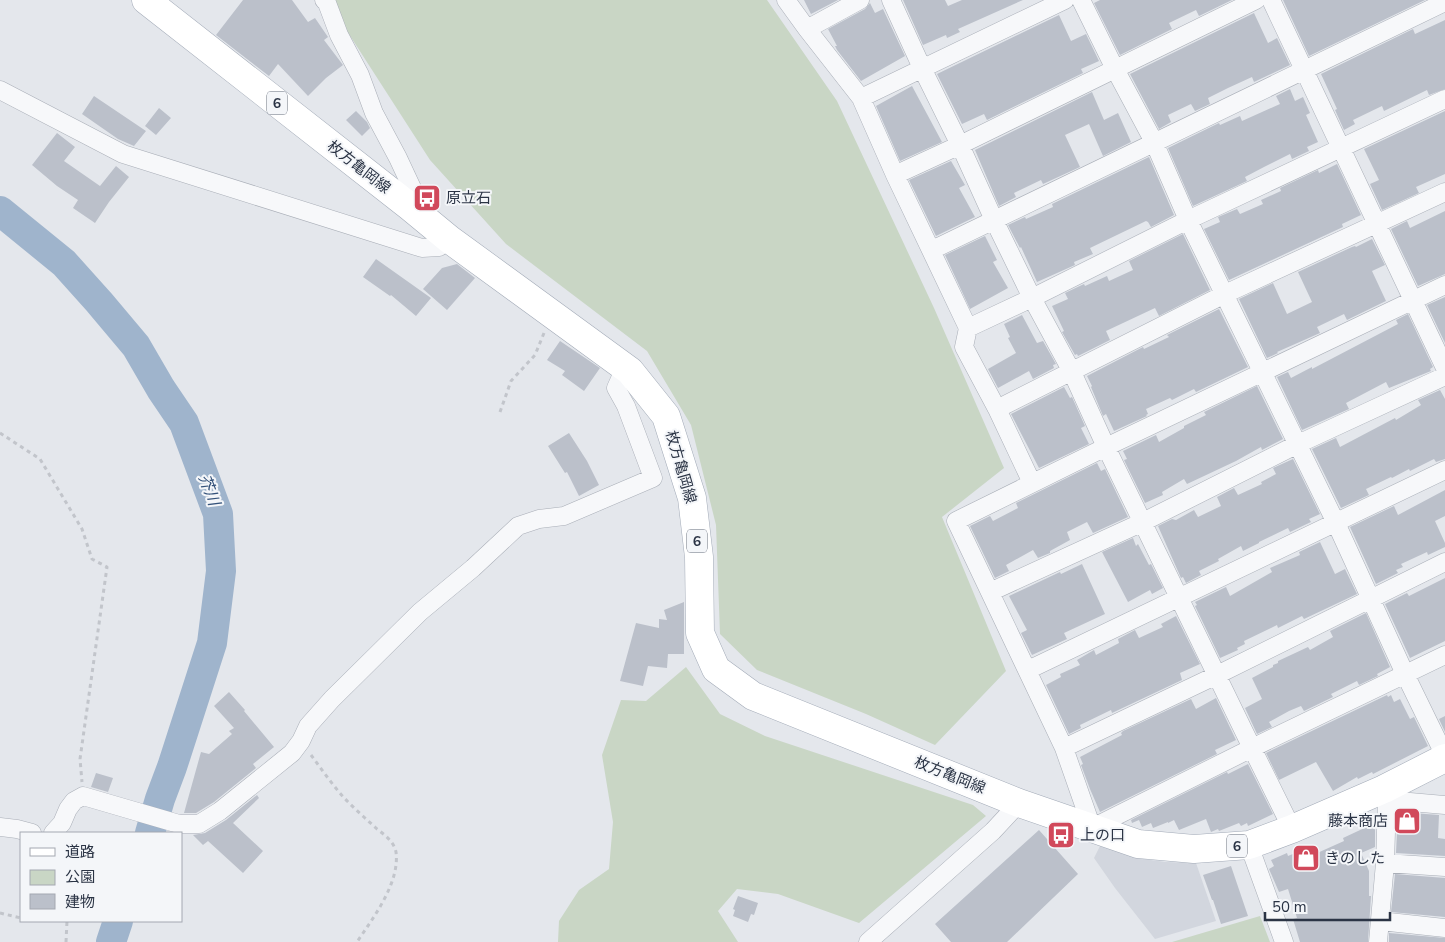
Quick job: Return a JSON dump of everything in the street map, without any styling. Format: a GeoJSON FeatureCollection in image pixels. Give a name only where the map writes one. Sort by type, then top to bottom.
{"type":"FeatureCollection","features":[{"type":"Feature","properties":{"kind":"main road","name":"枚方亀岡線"},"geometry":{"type":"LineString","coordinates":[[146,0],[449,239],[630,371],[666,416],[692,498],[699,557],[700,632],[716,669],[753,696],[1019,803],[1138,844],[1194,850],[1249,845],[1386,794],[1445,757]]}},
{"type":"Feature","properties":{"kind":"street"},"geometry":{"type":"LineString","coordinates":[[324,0],[339,35],[360,75],[374,113],[412,188],[409,206]]}},
{"type":"Feature","properties":{"kind":"street"},"geometry":{"type":"LineString","coordinates":[[786,0],[861,98],[895,175],[968,328],[964,346],[1032,483]]}},
{"type":"Feature","properties":{"kind":"street"},"geometry":{"type":"LineString","coordinates":[[807,29],[860,0]]}},
{"type":"Feature","properties":{"kind":"street"},"geometry":{"type":"LineString","coordinates":[[891,0],[994,220],[1032,298],[1072,372],[1106,447],[1292,829]]}},
{"type":"Feature","properties":{"kind":"street"},"geometry":{"type":"LineString","coordinates":[[861,98],[1065,0]]}},
{"type":"Feature","properties":{"kind":"street"},"geometry":{"type":"LineString","coordinates":[[1081,0],[1154,142],[1188,220],[1336,522],[1445,757]]}},
{"type":"Feature","properties":{"kind":"street"},"geometry":{"type":"LineString","coordinates":[[895,175],[1256,0]]}},
{"type":"Feature","properties":{"kind":"street"},"geometry":{"type":"LineString","coordinates":[[1271,0],[1445,368]]}},
{"type":"Feature","properties":{"kind":"street"},"geometry":{"type":"LineString","coordinates":[[932,250],[1445,2]]}},
{"type":"Feature","properties":{"kind":"street"},"geometry":{"type":"LineString","coordinates":[[0,90],[123,154],[422,248],[439,247],[449,239]]}},
{"type":"Feature","properties":{"kind":"street"},"geometry":{"type":"LineString","coordinates":[[968,328],[1188,220],[1445,99]]}},
{"type":"Feature","properties":{"kind":"street"},"geometry":{"type":"LineString","coordinates":[[996,409],[1225,294],[1445,192]]}},
{"type":"Feature","properties":{"kind":"street"},"geometry":{"type":"LineString","coordinates":[[1445,285],[1263,371],[956,521],[1064,748],[1092,828],[1445,655]]}},
{"type":"Feature","properties":{"kind":"street"},"geometry":{"type":"LineString","coordinates":[[54,832],[62,823],[74,801],[83,796],[179,824],[199,824],[220,811],[292,754],[308,726],[332,699],[420,612],[473,568],[518,526],[538,519],[564,516],[653,478],[626,406],[616,388],[620,379],[630,371]]}},
{"type":"Feature","properties":{"kind":"street"},"geometry":{"type":"LineString","coordinates":[[990,592],[1144,522],[1298,444],[1445,376]]}},
{"type":"Feature","properties":{"kind":"street"},"geometry":{"type":"LineString","coordinates":[[1028,670],[1445,470]]}},
{"type":"Feature","properties":{"kind":"street"},"geometry":{"type":"LineString","coordinates":[[1064,748],[1217,675],[1445,562]]}},
{"type":"Feature","properties":{"kind":"street"},"geometry":{"type":"LineString","coordinates":[[1378,942],[1384,863],[1386,794],[1445,805]]}},
{"type":"Feature","properties":{"kind":"street"},"geometry":{"type":"LineString","coordinates":[[868,942],[994,831],[1019,803]]}},
{"type":"Feature","properties":{"kind":"street"},"geometry":{"type":"LineString","coordinates":[[0,827],[28,832]]}},
{"type":"Feature","properties":{"kind":"street"},"geometry":{"type":"LineString","coordinates":[[1249,845],[1284,942]]}},
{"type":"Feature","properties":{"kind":"street"},"geometry":{"type":"LineString","coordinates":[[1384,863],[1445,867]]}},
{"type":"Feature","properties":{"kind":"street"},"geometry":{"type":"LineString","coordinates":[[1380,921],[1445,928]]}},
{"type":"Feature","properties":{"kind":"path"},"geometry":{"type":"LineString","coordinates":[[500,412],[511,381],[535,355],[551,314]]}},
{"type":"Feature","properties":{"kind":"path"},"geometry":{"type":"LineString","coordinates":[[0,433],[40,459],[82,529],[92,559],[107,567],[80,759],[83,796]]}},
{"type":"Feature","properties":{"kind":"path"},"geometry":{"type":"LineString","coordinates":[[301,741],[340,793],[362,816],[389,838],[396,851],[395,870],[389,890],[358,942]]}},
{"type":"Feature","properties":{"kind":"path"},"geometry":{"type":"LineString","coordinates":[[0,913],[20,918]]}},
{"type":"Feature","properties":{"kind":"path"},"geometry":{"type":"LineString","coordinates":[[66,942],[67,922]]}},
{"type":"Feature","properties":{"kind":"shaded area"},"geometry":{"type":"Polygon","coordinates":[[[1100,846],[1143,859],[1196,863],[1216,921],[1155,939],[1094,858],[1100,846]]]}},
{"type":"Feature","properties":{"kind":"green space"},"geometry":{"type":"Polygon","coordinates":[[[327,0],[767,0],[837,101],[934,308],[1004,468],[942,517],[1006,671],[935,745],[866,714],[757,670],[720,634],[716,525],[691,425],[647,351],[506,244],[430,160],[327,0]]]}},
{"type":"Feature","properties":{"kind":"green space"},"geometry":{"type":"Polygon","coordinates":[[[686,667],[720,714],[765,736],[973,805],[986,816],[859,923],[778,894],[737,889],[718,911],[738,942],[558,942],[559,921],[579,890],[609,869],[613,822],[602,755],[621,700],[646,701],[686,667]]]}},
{"type":"Feature","properties":{"kind":"green space"},"geometry":{"type":"Polygon","coordinates":[[[1260,916],[1270,942],[1172,942],[1260,916]]]}},
{"type":"Feature","properties":{"kind":"building"},"geometry":{"type":"Polygon","coordinates":[[[243,0],[292,0],[308,22],[315,18],[328,37],[324,40],[343,65],[326,78],[308,96],[278,64],[269,76],[216,35],[243,0]]]}},
{"type":"Feature","properties":{"kind":"building"},"geometry":{"type":"Polygon","coordinates":[[[804,0],[838,0],[811,14],[804,0]]]}},
{"type":"Feature","properties":{"kind":"building"},"geometry":{"type":"Polygon","coordinates":[[[903,0],[945,0],[948,6],[962,0],[1023,0],[958,29],[960,32],[947,38],[946,35],[923,45],[903,0]]]}},
{"type":"Feature","properties":{"kind":"building"},"geometry":{"type":"Polygon","coordinates":[[[1100,0],[1232,0],[1199,16],[1196,10],[1169,23],[1172,29],[1120,55],[1094,3],[1100,0]]]}},
{"type":"Feature","properties":{"kind":"building"},"geometry":{"type":"Polygon","coordinates":[[[1283,0],[1425,0],[1309,56],[1283,0]]]}},
{"type":"Feature","properties":{"kind":"building"},"geometry":{"type":"Polygon","coordinates":[[[870,3],[875,13],[883,9],[905,56],[861,81],[837,50],[835,46],[837,46],[828,29],[865,9],[870,3]]]}},
{"type":"Feature","properties":{"kind":"building"},"geometry":{"type":"Polygon","coordinates":[[[1254,13],[1268,43],[1277,38],[1290,65],[1254,82],[1252,77],[1228,88],[1208,98],[1210,104],[1195,111],[1191,104],[1168,115],[1171,122],[1159,129],[1130,74],[1254,13]]]}},
{"type":"Feature","properties":{"kind":"building"},"geometry":{"type":"Polygon","coordinates":[[[1059,15],[1071,41],[1086,34],[1099,61],[1081,69],[1083,73],[987,120],[984,114],[962,124],[937,74],[1059,15]]]}},
{"type":"Feature","properties":{"kind":"building"},"geometry":{"type":"Polygon","coordinates":[[[1445,20],[1445,89],[1429,95],[1427,90],[1384,111],[1382,106],[1353,120],[1355,124],[1344,130],[1335,110],[1337,109],[1321,74],[1413,29],[1415,34],[1445,20]]]}},
{"type":"Feature","properties":{"kind":"building"},"geometry":{"type":"Polygon","coordinates":[[[912,86],[942,142],[900,161],[876,106],[912,86]]]}},
{"type":"Feature","properties":{"kind":"building"},"geometry":{"type":"Polygon","coordinates":[[[1290,89],[1295,101],[1303,97],[1310,113],[1306,115],[1318,142],[1307,147],[1309,151],[1292,159],[1290,154],[1245,177],[1247,181],[1193,206],[1168,148],[1219,123],[1220,125],[1240,116],[1242,121],[1280,104],[1276,96],[1290,89]]]}},
{"type":"Feature","properties":{"kind":"building"},"geometry":{"type":"Polygon","coordinates":[[[1092,92],[1104,120],[1118,113],[1131,142],[1103,156],[1089,124],[1065,135],[1080,167],[1043,184],[1041,180],[1014,193],[1016,197],[999,206],[975,150],[1092,92]]]}},
{"type":"Feature","properties":{"kind":"building"},"geometry":{"type":"Polygon","coordinates":[[[94,96],[146,131],[134,146],[118,139],[82,114],[94,96]]]}},
{"type":"Feature","properties":{"kind":"building"},"geometry":{"type":"Polygon","coordinates":[[[159,108],[171,118],[156,135],[145,126],[159,108]]]}},
{"type":"Feature","properties":{"kind":"building"},"geometry":{"type":"Polygon","coordinates":[[[356,111],[370,128],[362,136],[346,120],[356,111]]]}},
{"type":"Feature","properties":{"kind":"building"},"geometry":{"type":"Polygon","coordinates":[[[1445,111],[1445,174],[1416,187],[1419,193],[1382,210],[1370,184],[1379,180],[1364,149],[1445,111]]]}},
{"type":"Feature","properties":{"kind":"building"},"geometry":{"type":"Polygon","coordinates":[[[57,133],[75,147],[64,161],[100,186],[116,166],[129,177],[95,223],[73,208],[78,200],[57,186],[32,165],[57,133]]]}},
{"type":"Feature","properties":{"kind":"building"},"geometry":{"type":"Polygon","coordinates":[[[1149,157],[1174,215],[1151,227],[1146,221],[1090,248],[1093,254],[1074,262],[1075,265],[1037,282],[1021,247],[1008,225],[1053,207],[1052,204],[1149,157]]]}},
{"type":"Feature","properties":{"kind":"building"},"geometry":{"type":"Polygon","coordinates":[[[951,161],[965,185],[959,188],[975,217],[936,236],[909,180],[951,161]]]}},
{"type":"Feature","properties":{"kind":"building"},"geometry":{"type":"Polygon","coordinates":[[[1337,164],[1361,215],[1342,224],[1343,227],[1229,280],[1204,229],[1220,222],[1218,217],[1237,209],[1240,214],[1263,204],[1261,200],[1281,191],[1280,188],[1318,170],[1319,173],[1337,164]]]}},
{"type":"Feature","properties":{"kind":"building"},"geometry":{"type":"Polygon","coordinates":[[[1445,211],[1445,274],[1418,286],[1391,229],[1407,221],[1410,228],[1445,211]]]}},
{"type":"Feature","properties":{"kind":"building"},"geometry":{"type":"Polygon","coordinates":[[[1183,234],[1210,290],[1159,316],[1155,308],[1106,331],[1110,340],[1078,356],[1077,354],[1075,355],[1062,332],[1064,331],[1052,306],[1068,299],[1065,293],[1084,284],[1085,286],[1107,276],[1109,281],[1133,270],[1129,261],[1183,234]]]}},
{"type":"Feature","properties":{"kind":"building"},"geometry":{"type":"Polygon","coordinates":[[[985,236],[997,260],[993,262],[1008,288],[970,309],[945,255],[985,236]]]}},
{"type":"Feature","properties":{"kind":"building"},"geometry":{"type":"Polygon","coordinates":[[[1372,239],[1385,265],[1372,271],[1386,301],[1347,320],[1344,314],[1317,327],[1320,333],[1267,358],[1239,299],[1273,283],[1287,314],[1312,302],[1298,272],[1372,239]]]}},
{"type":"Feature","properties":{"kind":"building"},"geometry":{"type":"Polygon","coordinates":[[[376,259],[431,298],[416,316],[391,295],[363,277],[376,259]]]}},
{"type":"Feature","properties":{"kind":"building"},"geometry":{"type":"Polygon","coordinates":[[[457,264],[475,278],[447,310],[423,289],[442,268],[457,264]]]}},
{"type":"Feature","properties":{"kind":"building"},"geometry":{"type":"Polygon","coordinates":[[[1445,297],[1445,343],[1427,305],[1445,297]]]}},
{"type":"Feature","properties":{"kind":"building"},"geometry":{"type":"Polygon","coordinates":[[[1219,309],[1248,367],[1196,392],[1194,389],[1172,400],[1170,398],[1146,409],[1147,416],[1114,431],[1106,414],[1103,416],[1087,376],[1143,347],[1144,349],[1169,337],[1167,335],[1219,309]]]}},
{"type":"Feature","properties":{"kind":"building"},"geometry":{"type":"Polygon","coordinates":[[[1408,314],[1433,367],[1430,369],[1431,371],[1389,388],[1386,382],[1346,403],[1349,409],[1302,430],[1277,377],[1288,372],[1291,378],[1312,367],[1312,369],[1398,324],[1396,320],[1408,314]]]}},
{"type":"Feature","properties":{"kind":"building"},"geometry":{"type":"Polygon","coordinates":[[[1022,315],[1037,343],[1043,341],[1056,364],[1053,365],[1054,368],[1033,379],[1029,371],[998,388],[988,369],[1016,353],[1008,338],[1010,337],[1004,324],[1022,315]]]}},
{"type":"Feature","properties":{"kind":"building"},"geometry":{"type":"Polygon","coordinates":[[[560,341],[600,368],[584,391],[562,375],[565,371],[547,360],[560,341]]]}},
{"type":"Feature","properties":{"kind":"building"},"geometry":{"type":"Polygon","coordinates":[[[1257,386],[1283,439],[1262,450],[1261,447],[1187,484],[1184,479],[1162,492],[1163,495],[1145,503],[1124,460],[1127,459],[1123,451],[1156,435],[1159,442],[1206,415],[1204,412],[1257,386]]]}},
{"type":"Feature","properties":{"kind":"building"},"geometry":{"type":"Polygon","coordinates":[[[1064,387],[1070,398],[1072,397],[1085,426],[1081,428],[1089,444],[1039,468],[1011,414],[1064,387]]]}},
{"type":"Feature","properties":{"kind":"building"},"geometry":{"type":"Polygon","coordinates":[[[1440,390],[1445,399],[1445,459],[1436,462],[1434,459],[1410,471],[1409,469],[1391,477],[1366,489],[1369,495],[1341,508],[1312,449],[1336,438],[1340,447],[1395,418],[1396,420],[1421,405],[1418,400],[1440,390]]]}},
{"type":"Feature","properties":{"kind":"building"},"geometry":{"type":"Polygon","coordinates":[[[569,433],[587,461],[599,485],[579,496],[567,472],[565,473],[548,446],[569,433]]]}},
{"type":"Feature","properties":{"kind":"building"},"geometry":{"type":"Polygon","coordinates":[[[1293,459],[1320,514],[1309,519],[1311,522],[1290,532],[1288,528],[1243,551],[1241,546],[1218,559],[1219,561],[1199,571],[1201,575],[1186,583],[1183,577],[1181,578],[1158,526],[1172,519],[1176,520],[1194,510],[1198,517],[1221,506],[1217,497],[1234,488],[1238,495],[1262,484],[1261,482],[1276,474],[1273,468],[1293,459]]]}},
{"type":"Feature","properties":{"kind":"building"},"geometry":{"type":"Polygon","coordinates":[[[1097,463],[1101,471],[1105,469],[1128,517],[1093,533],[1087,522],[1067,532],[1070,540],[1050,551],[1050,553],[1038,558],[1033,550],[1006,565],[1009,571],[995,578],[970,526],[990,516],[993,521],[1018,508],[1016,503],[1097,463]]]}},
{"type":"Feature","properties":{"kind":"building"},"geometry":{"type":"Polygon","coordinates":[[[1445,490],[1445,516],[1435,521],[1445,547],[1428,555],[1427,552],[1401,564],[1403,567],[1396,570],[1398,573],[1376,584],[1350,527],[1394,506],[1398,515],[1445,490]]]}},
{"type":"Feature","properties":{"kind":"building"},"geometry":{"type":"Polygon","coordinates":[[[1133,538],[1149,565],[1151,564],[1163,588],[1152,594],[1150,590],[1128,602],[1102,552],[1133,538]]]}},
{"type":"Feature","properties":{"kind":"building"},"geometry":{"type":"Polygon","coordinates":[[[1320,542],[1335,574],[1345,569],[1357,594],[1304,619],[1302,616],[1278,628],[1277,625],[1244,641],[1245,644],[1237,648],[1238,650],[1220,658],[1195,606],[1197,605],[1195,602],[1226,587],[1230,596],[1272,572],[1270,568],[1300,555],[1299,552],[1320,542]]]}},
{"type":"Feature","properties":{"kind":"building"},"geometry":{"type":"Polygon","coordinates":[[[1082,564],[1105,614],[1064,633],[1067,639],[1032,655],[1021,633],[1027,630],[1009,596],[1060,572],[1061,574],[1082,564]]]}},
{"type":"Feature","properties":{"kind":"building"},"geometry":{"type":"Polygon","coordinates":[[[1445,578],[1445,641],[1410,658],[1385,604],[1407,593],[1409,596],[1445,578]]]}},
{"type":"Feature","properties":{"kind":"building"},"geometry":{"type":"Polygon","coordinates":[[[684,602],[684,654],[668,654],[667,668],[648,666],[643,686],[620,681],[636,623],[659,628],[659,619],[667,620],[664,610],[684,602]]]}},
{"type":"Feature","properties":{"kind":"building"},"geometry":{"type":"Polygon","coordinates":[[[1366,613],[1390,667],[1377,674],[1378,676],[1359,685],[1357,681],[1331,694],[1333,697],[1304,711],[1301,706],[1289,711],[1269,722],[1272,727],[1257,734],[1245,708],[1262,699],[1252,678],[1273,667],[1278,661],[1308,647],[1310,650],[1333,637],[1330,631],[1366,613]]]}},
{"type":"Feature","properties":{"kind":"building"},"geometry":{"type":"Polygon","coordinates":[[[1176,616],[1200,664],[1180,673],[1182,680],[1112,713],[1111,710],[1080,725],[1081,728],[1069,734],[1046,685],[1061,677],[1060,674],[1080,665],[1077,660],[1094,650],[1096,655],[1119,643],[1118,639],[1135,630],[1139,638],[1163,627],[1161,624],[1176,616]]]}},
{"type":"Feature","properties":{"kind":"building"},"geometry":{"type":"Polygon","coordinates":[[[229,692],[274,747],[253,764],[256,768],[214,802],[196,813],[184,813],[201,752],[209,754],[232,734],[229,731],[234,728],[214,706],[229,692]]]}},
{"type":"Feature","properties":{"kind":"building"},"geometry":{"type":"Polygon","coordinates":[[[1387,695],[1388,697],[1391,695],[1394,702],[1400,699],[1410,719],[1414,717],[1428,746],[1373,774],[1372,772],[1358,779],[1357,777],[1333,791],[1316,762],[1279,780],[1266,753],[1387,695]]]}},
{"type":"Feature","properties":{"kind":"building"},"geometry":{"type":"Polygon","coordinates":[[[1216,698],[1236,740],[1215,750],[1217,754],[1100,812],[1081,765],[1083,764],[1080,757],[1122,735],[1123,731],[1191,699],[1196,709],[1216,698]]]}},
{"type":"Feature","properties":{"kind":"building"},"geometry":{"type":"Polygon","coordinates":[[[1445,716],[1445,732],[1439,719],[1445,716]]]}},
{"type":"Feature","properties":{"kind":"building"},"geometry":{"type":"Polygon","coordinates":[[[1248,764],[1273,814],[1248,826],[1247,823],[1241,826],[1239,823],[1211,832],[1206,819],[1179,830],[1174,820],[1153,828],[1151,823],[1142,827],[1139,820],[1132,823],[1131,820],[1227,772],[1228,774],[1248,764]]]}},
{"type":"Feature","properties":{"kind":"building"},"geometry":{"type":"Polygon","coordinates":[[[96,773],[113,778],[108,792],[91,787],[96,773]]]}},
{"type":"Feature","properties":{"kind":"building"},"geometry":{"type":"Polygon","coordinates":[[[257,795],[259,798],[233,823],[263,851],[243,873],[208,841],[203,845],[193,835],[205,833],[226,820],[257,795]]]}},
{"type":"Feature","properties":{"kind":"building"},"geometry":{"type":"Polygon","coordinates":[[[1398,812],[1439,815],[1438,838],[1445,839],[1445,856],[1396,853],[1398,812]]]}},
{"type":"Feature","properties":{"kind":"building"},"geometry":{"type":"Polygon","coordinates":[[[1373,824],[1375,847],[1361,853],[1369,871],[1369,896],[1371,896],[1368,942],[1300,942],[1293,919],[1297,918],[1288,889],[1279,892],[1269,869],[1274,866],[1271,860],[1287,853],[1288,856],[1312,846],[1315,854],[1344,841],[1343,838],[1373,824]]]}},
{"type":"Feature","properties":{"kind":"building"},"geometry":{"type":"Polygon","coordinates":[[[1039,830],[1078,874],[1007,942],[951,942],[935,924],[1039,830]]]}},
{"type":"Feature","properties":{"kind":"building"},"geometry":{"type":"Polygon","coordinates":[[[1231,866],[1248,916],[1221,924],[1203,875],[1231,866]]]}},
{"type":"Feature","properties":{"kind":"building"},"geometry":{"type":"Polygon","coordinates":[[[1395,874],[1445,878],[1445,917],[1391,912],[1395,874]]]}},
{"type":"Feature","properties":{"kind":"building"},"geometry":{"type":"Polygon","coordinates":[[[738,896],[758,903],[754,915],[751,914],[748,922],[733,916],[735,910],[733,909],[738,896]]]}},
{"type":"Feature","properties":{"kind":"building"},"geometry":{"type":"Polygon","coordinates":[[[1389,933],[1445,938],[1445,942],[1389,942],[1389,933]]]}},
{"type":"Feature","properties":{"kind":"waterway","name":"芥川"},"geometry":{"type":"LineString","coordinates":[[0,211],[64,263],[136,346],[161,389],[184,423],[218,514],[221,571],[212,643],[150,832]]}},
{"type":"Feature","properties":{"kind":"waterway","name":"芥川"},"geometry":{"type":"LineString","coordinates":[[111,942],[118,922]]}},
{"type":"Feature","properties":{"kind":"place","name":"原立石"},"geometry":{"type":"Point","coordinates":[427,198]}},
{"type":"Feature","properties":{"kind":"place","name":"藤本商店"},"geometry":{"type":"Point","coordinates":[1407,821]}},
{"type":"Feature","properties":{"kind":"place","name":"上の口"},"geometry":{"type":"Point","coordinates":[1061,835]}},
{"type":"Feature","properties":{"kind":"place","name":"きのした"},"geometry":{"type":"Point","coordinates":[1306,858]}}]}
